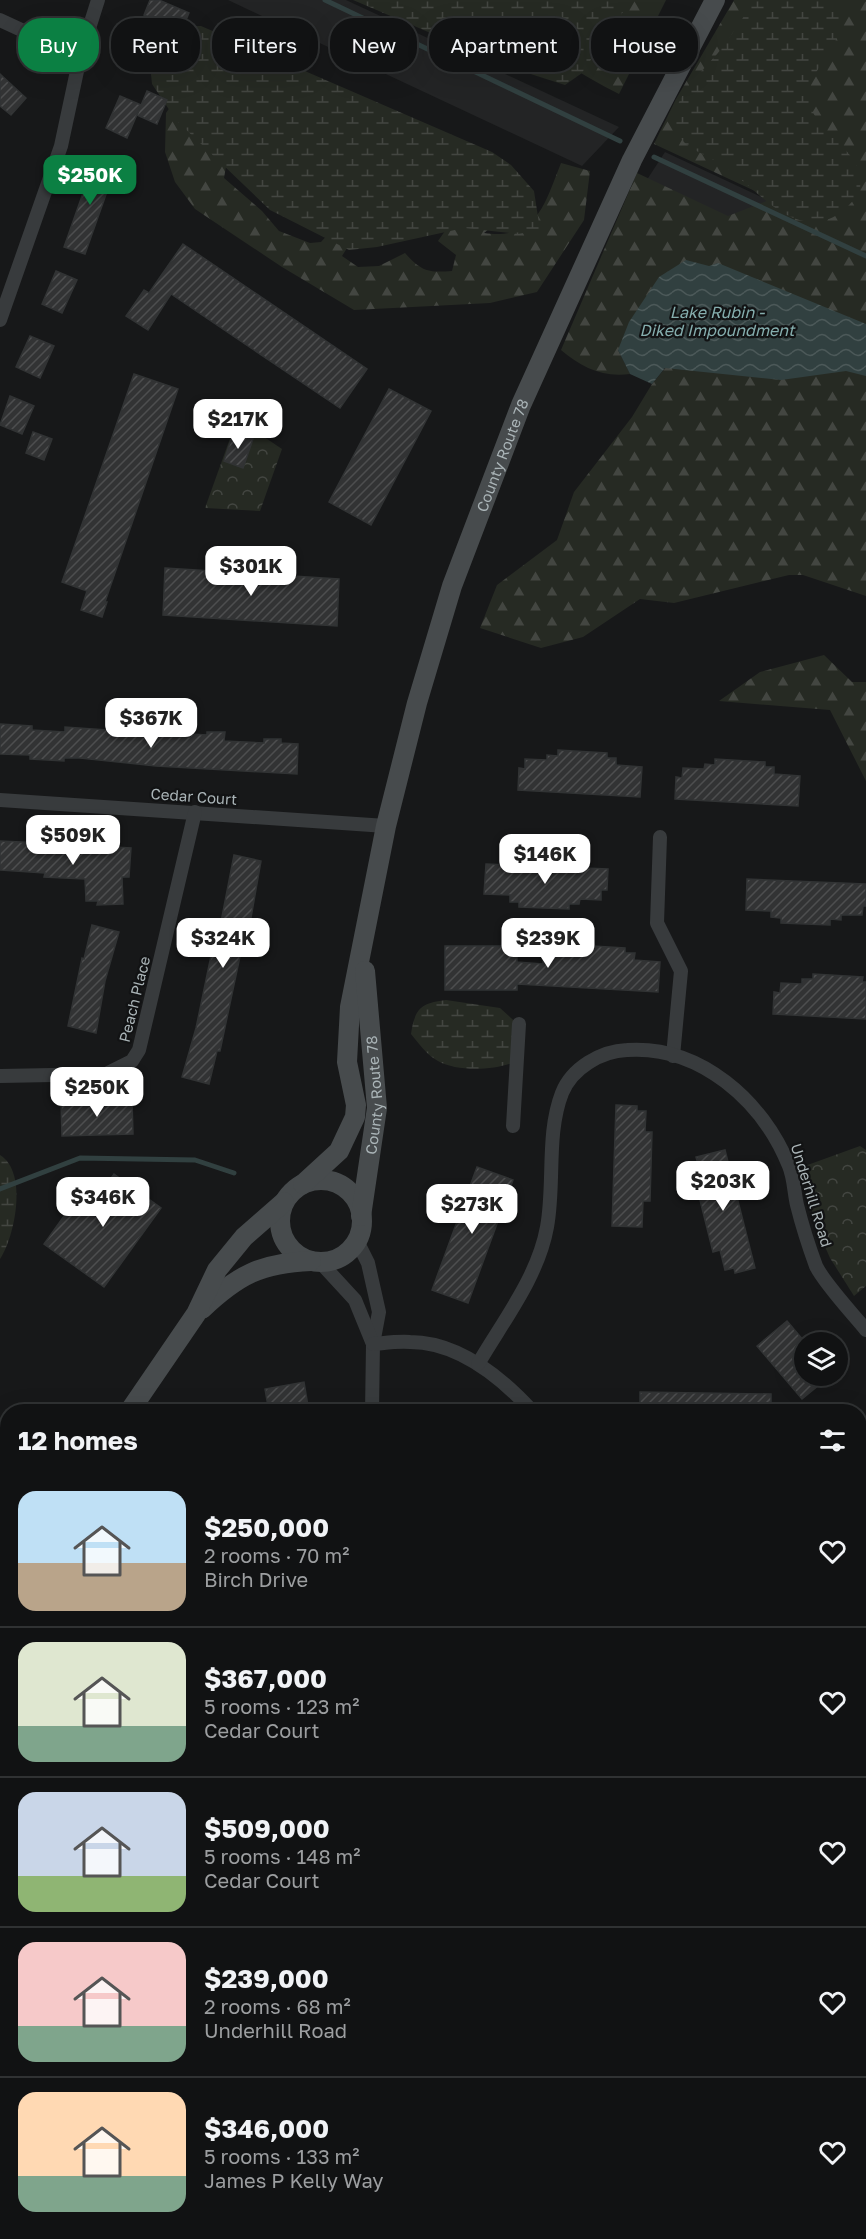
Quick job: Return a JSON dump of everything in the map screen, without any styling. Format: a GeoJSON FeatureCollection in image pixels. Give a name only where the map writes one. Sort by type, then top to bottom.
{"type":"FeatureCollection","features":[{"type":"Feature","properties":{"kind":"street"},"geometry":{"type":"LineString","coordinates":[[92,18],[98,0]]}},
{"type":"Feature","properties":{"kind":"street","name":"County Route 78"},"geometry":{"type":"LineString","coordinates":[[303,1184],[339,1151],[355,1117],[356,1105],[347,1062],[346,1042],[350,1007],[386,826],[417,703],[452,586],[494,471],[632,160],[715,0]]}},
{"type":"Feature","properties":{"kind":"street"},"geometry":{"type":"LineString","coordinates":[[0,20],[18,28]]}},
{"type":"Feature","properties":{"kind":"street"},"geometry":{"type":"LineString","coordinates":[[0,320],[61,146],[77,72]]}},
{"type":"Feature","properties":{"kind":"street","name":"Cedar Court"},"geometry":{"type":"LineString","coordinates":[[0,800],[386,826]]}},
{"type":"Feature","properties":{"kind":"street","name":"Peach Place"},"geometry":{"type":"LineString","coordinates":[[0,1076],[106,1074],[132,1061],[139,1050],[195,812]]}},
{"type":"Feature","properties":{"kind":"street"},"geometry":{"type":"LineString","coordinates":[[660,837],[657,923],[681,971],[674,1056]]}},
{"type":"Feature","properties":{"kind":"street","name":"County Route 78"},"geometry":{"type":"LineString","coordinates":[[362,1216],[378,1108],[365,987],[365,938]]}},
{"type":"Feature","properties":{"kind":"street"},"geometry":{"type":"LineString","coordinates":[[513,1126],[519,1024]]}},
{"type":"Feature","properties":{"kind":"street","name":"Underhill Road"},"geometry":{"type":"LineString","coordinates":[[478,1364],[537,1264],[550,1210],[556,1108],[564,1089],[586,1064],[603,1055],[635,1049],[674,1056],[699,1065],[730,1083],[755,1108],[777,1139],[790,1168],[798,1206],[817,1267],[866,1330]]}},
{"type":"Feature","properties":{"kind":"street"},"geometry":{"type":"LineString","coordinates":[[134,1404],[196,1314],[217,1270],[244,1237],[303,1184],[328,1180],[340,1185],[354,1198],[362,1216],[357,1241],[341,1257],[315,1262],[281,1263],[242,1275],[196,1314]]}},
{"type":"Feature","properties":{"kind":"street"},"geometry":{"type":"LineString","coordinates":[[284,1202],[280,1226],[283,1238],[290,1248],[315,1262],[355,1300],[373,1344]]}},
{"type":"Feature","properties":{"kind":"street"},"geometry":{"type":"LineString","coordinates":[[357,1241],[368,1263],[380,1312],[373,1344],[372,1404]]}},
{"type":"Feature","properties":{"kind":"street"},"geometry":{"type":"LineString","coordinates":[[373,1344],[412,1341],[458,1352],[511,1389],[525,1404]]}},
{"type":"Feature","properties":{"kind":"shaded area"},"geometry":{"type":"Polygon","coordinates":[[[228,0],[346,0],[385,18],[330,18],[330,48],[318,42],[318,18],[266,18],[228,0]]]}},
{"type":"Feature","properties":{"kind":"shaded area"},"geometry":{"type":"Polygon","coordinates":[[[417,33],[429,39],[429,72],[501,72],[619,127],[582,166],[382,72],[417,72],[417,33]]]}},
{"type":"Feature","properties":{"kind":"shaded area"},"geometry":{"type":"Polygon","coordinates":[[[665,152],[866,246],[866,303],[637,195],[665,152]]]}},
{"type":"Feature","properties":{"kind":"green space"},"geometry":{"type":"Polygon","coordinates":[[[353,0],[631,0],[619,18],[591,18],[591,60],[582,73],[565,85],[524,72],[579,72],[579,18],[429,18],[429,32],[417,27],[417,18],[395,18],[353,0]]]}},
{"type":"Feature","properties":{"kind":"green space"},"geometry":{"type":"Polygon","coordinates":[[[466,0],[666,0],[657,18],[591,18],[591,72],[630,72],[619,94],[579,71],[579,18],[494,18],[466,0]]]}},
{"type":"Feature","properties":{"kind":"green space"},"geometry":{"type":"Polygon","coordinates":[[[734,0],[866,0],[866,596],[803,575],[789,575],[674,603],[640,599],[583,637],[541,648],[480,628],[497,585],[557,540],[574,492],[632,417],[652,384],[673,359],[618,350],[630,374],[620,375],[593,370],[561,350],[637,173],[728,216],[772,199],[654,144],[692,72],[698,72],[698,61],[734,0]]]}},
{"type":"Feature","properties":{"kind":"green space"},"geometry":{"type":"Polygon","coordinates":[[[755,0],[836,0],[839,17],[838,32],[834,44],[815,74],[809,97],[818,121],[855,162],[860,174],[860,188],[846,208],[823,221],[808,222],[792,218],[763,199],[724,166],[686,144],[675,129],[675,115],[682,96],[721,49],[755,0]]]}},
{"type":"Feature","properties":{"kind":"green space"},"geometry":{"type":"Polygon","coordinates":[[[201,26],[212,31],[212,72],[307,72],[492,152],[511,165],[534,191],[540,230],[518,234],[464,228],[377,247],[349,250],[270,210],[176,120],[152,84],[151,72],[200,72],[201,26]]]}},
{"type":"Feature","properties":{"kind":"green space"},"geometry":{"type":"Polygon","coordinates":[[[177,97],[227,161],[224,178],[262,211],[279,231],[310,243],[321,242],[343,218],[354,237],[342,256],[358,267],[379,266],[405,253],[426,270],[452,271],[456,255],[438,241],[445,231],[444,212],[495,224],[484,233],[502,234],[516,231],[527,225],[544,205],[561,163],[590,171],[584,220],[537,292],[490,303],[354,310],[282,267],[195,209],[175,182],[165,152],[166,113],[177,97]]]}},
{"type":"Feature","properties":{"kind":"green space"},"geometry":{"type":"Polygon","coordinates":[[[237,419],[282,449],[260,511],[205,508],[237,419]]]}},
{"type":"Feature","properties":{"kind":"green space"},"geometry":{"type":"Polygon","coordinates":[[[824,655],[852,682],[866,682],[866,781],[830,710],[719,701],[760,672],[824,655]]]}},
{"type":"Feature","properties":{"kind":"green space"},"geometry":{"type":"Polygon","coordinates":[[[446,1000],[500,1008],[522,1028],[512,1063],[495,1067],[465,1068],[446,1065],[434,1059],[411,1034],[415,1018],[421,1008],[446,1000]]]}},
{"type":"Feature","properties":{"kind":"green space"},"geometry":{"type":"Polygon","coordinates":[[[860,1146],[866,1150],[866,1286],[854,1296],[830,1258],[815,1224],[802,1167],[860,1146]]]}},
{"type":"Feature","properties":{"kind":"green space"},"geometry":{"type":"Polygon","coordinates":[[[0,1155],[9,1163],[14,1175],[16,1205],[10,1235],[0,1259],[0,1155]]]}},
{"type":"Feature","properties":{"kind":"water","name":"Lake Rubin - Diked Impoundment"},"geometry":{"type":"Polygon","coordinates":[[[686,260],[709,266],[718,263],[866,324],[866,376],[846,371],[781,380],[665,368],[652,384],[630,374],[618,350],[629,322],[659,277],[686,260]]]}},
{"type":"Feature","properties":{"kind":"building"},"geometry":{"type":"Polygon","coordinates":[[[150,0],[159,0],[189,13],[187,18],[151,18],[144,15],[150,0]]]}},
{"type":"Feature","properties":{"kind":"building"},"geometry":{"type":"Polygon","coordinates":[[[0,74],[26,98],[11,115],[0,106],[0,74]]]}},
{"type":"Feature","properties":{"kind":"building"},"geometry":{"type":"Polygon","coordinates":[[[147,91],[167,100],[157,124],[137,115],[147,91]]]}},
{"type":"Feature","properties":{"kind":"building"},"geometry":{"type":"Polygon","coordinates":[[[120,96],[141,105],[127,138],[106,128],[120,96]]]}},
{"type":"Feature","properties":{"kind":"building"},"geometry":{"type":"Polygon","coordinates":[[[95,159],[116,166],[85,254],[64,247],[95,159]]]}},
{"type":"Feature","properties":{"kind":"building"},"geometry":{"type":"Polygon","coordinates":[[[183,244],[367,369],[340,408],[171,294],[148,330],[126,316],[144,290],[149,293],[183,244]]]}},
{"type":"Feature","properties":{"kind":"building"},"geometry":{"type":"Polygon","coordinates":[[[56,271],[77,280],[62,313],[42,304],[56,271]]]}},
{"type":"Feature","properties":{"kind":"building"},"geometry":{"type":"Polygon","coordinates":[[[30,336],[54,346],[40,378],[16,367],[30,336]]]}},
{"type":"Feature","properties":{"kind":"building"},"geometry":{"type":"Polygon","coordinates":[[[134,374],[178,389],[105,602],[107,602],[102,617],[81,610],[87,591],[62,582],[134,374]]]}},
{"type":"Feature","properties":{"kind":"building"},"geometry":{"type":"Polygon","coordinates":[[[389,389],[431,411],[371,525],[329,502],[389,389]]]}},
{"type":"Feature","properties":{"kind":"building"},"geometry":{"type":"Polygon","coordinates":[[[10,396],[34,406],[22,434],[0,425],[10,396]]]}},
{"type":"Feature","properties":{"kind":"building"},"geometry":{"type":"Polygon","coordinates":[[[33,432],[52,439],[44,460],[26,453],[33,432]]]}},
{"type":"Feature","properties":{"kind":"building"},"geometry":{"type":"Polygon","coordinates":[[[233,433],[253,439],[243,468],[224,461],[233,433]]]}},
{"type":"Feature","properties":{"kind":"building"},"geometry":{"type":"Polygon","coordinates":[[[165,568],[339,579],[337,626],[163,615],[165,568]]]}},
{"type":"Feature","properties":{"kind":"building"},"geometry":{"type":"Polygon","coordinates":[[[0,724],[32,726],[32,730],[65,732],[65,727],[122,731],[122,727],[140,728],[140,731],[157,732],[157,736],[190,737],[191,734],[207,735],[207,732],[225,732],[224,741],[264,743],[264,739],[281,739],[281,743],[298,744],[297,774],[156,766],[80,758],[64,758],[64,761],[30,759],[30,755],[0,754],[0,724]]]}},
{"type":"Feature","properties":{"kind":"building"},"geometry":{"type":"Polygon","coordinates":[[[558,750],[607,753],[607,758],[616,758],[616,765],[642,767],[640,797],[518,790],[519,768],[525,769],[525,759],[547,760],[547,755],[558,756],[558,750]]]}},
{"type":"Feature","properties":{"kind":"building"},"geometry":{"type":"Polygon","coordinates":[[[715,759],[765,762],[765,767],[774,767],[774,774],[800,776],[798,806],[675,799],[676,777],[682,778],[683,768],[704,769],[705,764],[715,765],[715,759]]]}},
{"type":"Feature","properties":{"kind":"building"},"geometry":{"type":"Polygon","coordinates":[[[0,841],[63,844],[63,848],[97,850],[97,846],[131,848],[129,877],[122,877],[123,904],[97,905],[98,901],[86,901],[85,879],[44,877],[45,873],[0,870],[0,841]]]}},
{"type":"Feature","properties":{"kind":"building"},"geometry":{"type":"Polygon","coordinates":[[[234,855],[261,861],[249,929],[246,928],[220,1051],[217,1051],[209,1084],[182,1077],[196,1028],[218,922],[221,922],[234,855]]]}},
{"type":"Feature","properties":{"kind":"building"},"geometry":{"type":"Polygon","coordinates":[[[486,864],[608,869],[607,890],[601,890],[601,900],[580,899],[579,904],[569,904],[569,909],[519,907],[519,902],[510,902],[510,895],[484,894],[486,864]]]}},
{"type":"Feature","properties":{"kind":"building"},"geometry":{"type":"Polygon","coordinates":[[[747,879],[866,884],[866,906],[863,906],[862,915],[841,915],[841,920],[830,919],[830,925],[781,923],[781,918],[771,917],[771,911],[746,910],[747,879]]]}},
{"type":"Feature","properties":{"kind":"building"},"geometry":{"type":"Polygon","coordinates":[[[92,925],[119,932],[105,981],[96,1033],[68,1026],[82,958],[84,959],[92,925]]]}},
{"type":"Feature","properties":{"kind":"building"},"geometry":{"type":"Polygon","coordinates":[[[576,945],[625,948],[625,953],[635,953],[634,960],[660,962],[658,992],[517,984],[517,990],[445,990],[445,946],[517,946],[517,962],[543,964],[543,954],[565,955],[565,950],[576,951],[576,945]]]}},
{"type":"Feature","properties":{"kind":"building"},"geometry":{"type":"Polygon","coordinates":[[[813,974],[863,977],[862,982],[866,982],[866,1019],[773,1014],[774,992],[780,993],[781,983],[802,984],[802,979],[813,979],[813,974]]]}},
{"type":"Feature","properties":{"kind":"building"},"geometry":{"type":"Polygon","coordinates":[[[132,1100],[133,1134],[62,1136],[61,1102],[132,1100]]]}},
{"type":"Feature","properties":{"kind":"building"},"geometry":{"type":"Polygon","coordinates":[[[616,1105],[637,1106],[637,1111],[646,1111],[645,1132],[652,1132],[650,1201],[643,1201],[642,1227],[612,1226],[616,1105]]]}},
{"type":"Feature","properties":{"kind":"building"},"geometry":{"type":"Polygon","coordinates":[[[725,1150],[755,1268],[735,1273],[734,1268],[725,1270],[720,1250],[713,1252],[696,1184],[703,1183],[696,1157],[725,1150]]]}},
{"type":"Feature","properties":{"kind":"building"},"geometry":{"type":"Polygon","coordinates":[[[477,1167],[513,1180],[468,1303],[432,1290],[477,1167]]]}},
{"type":"Feature","properties":{"kind":"building"},"geometry":{"type":"Polygon","coordinates":[[[114,1174],[161,1208],[104,1287],[44,1244],[89,1181],[102,1191],[114,1174]]]}},
{"type":"Feature","properties":{"kind":"building"},"geometry":{"type":"Polygon","coordinates":[[[787,1321],[796,1332],[794,1332],[794,1386],[818,1386],[802,1399],[757,1346],[787,1321]]]}},
{"type":"Feature","properties":{"kind":"building"},"geometry":{"type":"Polygon","coordinates":[[[304,1382],[308,1404],[268,1404],[265,1389],[304,1382]]]}},
{"type":"Feature","properties":{"kind":"building"},"geometry":{"type":"Polygon","coordinates":[[[640,1392],[771,1394],[771,1404],[640,1404],[640,1392]]]}},
{"type":"Feature","properties":{"kind":"waterway"},"geometry":{"type":"LineString","coordinates":[[325,0],[620,141]]}},
{"type":"Feature","properties":{"kind":"waterway"},"geometry":{"type":"LineString","coordinates":[[654,157],[866,256]]}},
{"type":"Feature","properties":{"kind":"waterway"},"geometry":{"type":"LineString","coordinates":[[0,1189],[80,1158],[195,1160],[234,1173]]}}]}
